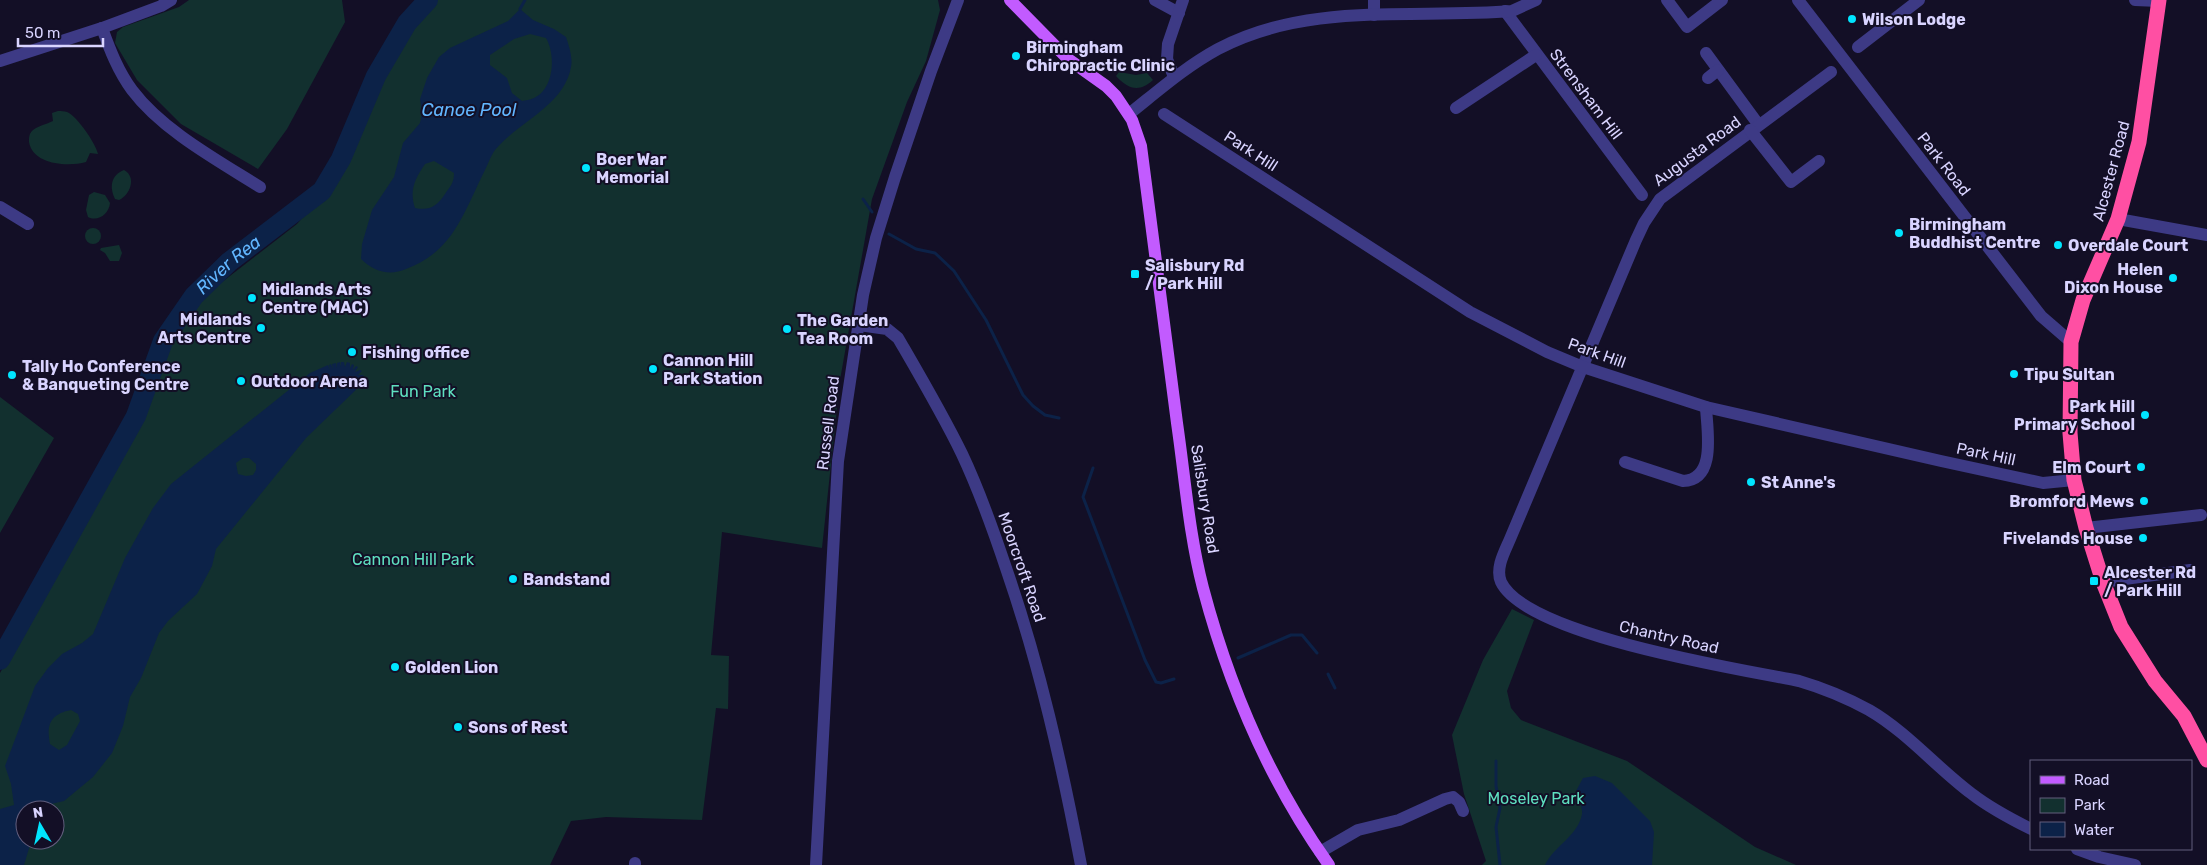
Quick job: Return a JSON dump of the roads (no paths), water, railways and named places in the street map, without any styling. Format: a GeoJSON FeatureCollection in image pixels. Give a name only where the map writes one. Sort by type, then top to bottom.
{"type":"FeatureCollection","features":[{"type":"Feature","properties":{"kind":"highway","name":"Alcester Road"},"geometry":{"type":"LineString","coordinates":[[2159,0],[2142,132],[2118,219],[2083,300],[2071,342],[2070,434],[2074,480],[2086,528],[2103,582],[2121,627],[2155,681],[2184,716],[2207,760]]}},
{"type":"Feature","properties":{"kind":"main road","name":"Salisbury Road"},"geometry":{"type":"LineString","coordinates":[[1010,0],[1068,59],[1106,86],[1129,114],[1141,146],[1187,498],[1202,586],[1234,685],[1261,748],[1298,816],[1329,865]]}},
{"type":"Feature","properties":{"kind":"street"},"geometry":{"type":"LineString","coordinates":[[0,61],[102,28],[161,6],[171,0]]}},
{"type":"Feature","properties":{"kind":"street","name":"Russell Road"},"geometry":{"type":"LineString","coordinates":[[816,865],[838,461],[859,325],[876,238],[918,106],[958,0]]}},
{"type":"Feature","properties":{"kind":"street"},"geometry":{"type":"LineString","coordinates":[[1155,0],[1179,13]]}},
{"type":"Feature","properties":{"kind":"street"},"geometry":{"type":"LineString","coordinates":[[1174,77],[1167,58],[1168,44],[1183,0]]}},
{"type":"Feature","properties":{"kind":"street"},"geometry":{"type":"LineString","coordinates":[[1374,0],[1374,15]]}},
{"type":"Feature","properties":{"kind":"street"},"geometry":{"type":"LineString","coordinates":[[1129,114],[1174,77],[1220,48],[1277,26],[1314,18],[1498,8],[1512,11],[1536,0]]}},
{"type":"Feature","properties":{"kind":"street"},"geometry":{"type":"LineString","coordinates":[[1667,0],[1687,27],[1722,0]]}},
{"type":"Feature","properties":{"kind":"street","name":"Park Road"},"geometry":{"type":"LineString","coordinates":[[1798,0],[2041,316],[2071,342]]}},
{"type":"Feature","properties":{"kind":"street"},"geometry":{"type":"LineString","coordinates":[[1858,47],[1919,0]]}},
{"type":"Feature","properties":{"kind":"street"},"geometry":{"type":"LineString","coordinates":[[2135,0],[2159,0]]}},
{"type":"Feature","properties":{"kind":"street","name":"Strensham Hill"},"geometry":{"type":"LineString","coordinates":[[1498,8],[1536,55],[1642,196]]}},
{"type":"Feature","properties":{"kind":"street"},"geometry":{"type":"LineString","coordinates":[[102,28],[113,60],[132,91],[168,127],[260,187]]}},
{"type":"Feature","properties":{"kind":"street"},"geometry":{"type":"LineString","coordinates":[[1706,53],[1713,74],[1754,127],[1791,182],[1819,161]]}},
{"type":"Feature","properties":{"kind":"street"},"geometry":{"type":"LineString","coordinates":[[1456,108],[1536,55]]}},
{"type":"Feature","properties":{"kind":"street","name":"Augusta Road"},"geometry":{"type":"LineString","coordinates":[[1583,367],[1636,240],[1660,198],[1830,72]]}},
{"type":"Feature","properties":{"kind":"street","name":"Park Hill"},"geometry":{"type":"LineString","coordinates":[[1164,114],[1470,312],[1547,352],[1583,367],[1706,406],[1941,462],[2043,483],[2074,480]]}},
{"type":"Feature","properties":{"kind":"street"},"geometry":{"type":"LineString","coordinates":[[0,207],[28,224]]}},
{"type":"Feature","properties":{"kind":"street"},"geometry":{"type":"LineString","coordinates":[[2118,219],[2207,235]]}},
{"type":"Feature","properties":{"kind":"street","name":"Moorcroft Road"},"geometry":{"type":"LineString","coordinates":[[859,325],[887,329],[898,338],[962,454],[992,526],[1026,627],[1038,670],[1063,770],[1082,865]]}},
{"type":"Feature","properties":{"kind":"street","name":"Chantry Road"},"geometry":{"type":"LineString","coordinates":[[1583,367],[1500,564],[1501,582],[1512,596],[1529,608],[1594,636],[1642,650],[1799,681],[1870,710],[1972,794],[2030,828]]}},
{"type":"Feature","properties":{"kind":"street"},"geometry":{"type":"LineString","coordinates":[[1626,462],[1683,481],[1693,480],[1705,469],[1707,459],[1706,406]]}},
{"type":"Feature","properties":{"kind":"street"},"geometry":{"type":"LineString","coordinates":[[2086,528],[2201,515]]}},
{"type":"Feature","properties":{"kind":"street"},"geometry":{"type":"LineString","coordinates":[[2103,582],[2190,570]]}},
{"type":"Feature","properties":{"kind":"street"},"geometry":{"type":"LineString","coordinates":[[1320,852],[1358,830],[1399,820],[1445,799],[1453,797],[1460,802],[1463,812]]}},
{"type":"Feature","properties":{"kind":"street"},"geometry":{"type":"LineString","coordinates":[[2080,850],[2099,857],[2134,865]]}},
{"type":"Feature","properties":{"kind":"water","name":"Canoe Pool"},"geometry":{"type":"Polygon","coordinates":[[[520,9],[533,20],[554,29],[566,37],[571,60],[567,81],[550,103],[495,150],[462,218],[435,253],[422,262],[400,271],[382,272],[371,267],[361,259],[362,244],[372,210],[394,177],[403,143],[420,123],[422,113],[420,99],[427,78],[439,57],[450,48],[508,21],[520,9]],[[530,34],[514,39],[490,55],[490,65],[507,78],[512,93],[522,101],[532,99],[541,94],[546,87],[551,71],[551,53],[546,38],[530,34]],[[434,161],[425,164],[418,175],[413,190],[415,208],[425,209],[433,207],[450,187],[454,173],[434,161]]]}},
{"type":"Feature","properties":{"kind":"water"},"geometry":{"type":"Polygon","coordinates":[[[340,362],[341,367],[341,362],[344,362],[345,367],[347,362],[350,363],[350,368],[352,364],[354,365],[353,370],[356,366],[358,367],[355,372],[362,371],[358,375],[363,375],[364,377],[359,379],[364,378],[363,383],[306,438],[216,549],[212,566],[197,594],[168,621],[159,633],[141,678],[130,697],[123,726],[112,753],[93,777],[65,800],[15,800],[15,850],[28,850],[24,865],[0,865],[0,809],[14,805],[11,784],[5,766],[35,686],[48,668],[62,654],[82,643],[93,634],[125,558],[153,508],[171,484],[310,373],[328,365],[330,370],[329,365],[331,364],[333,369],[332,364],[336,363],[337,368],[337,363],[340,362]],[[243,458],[236,463],[238,474],[253,475],[256,470],[256,464],[249,458],[243,458]],[[71,710],[59,714],[51,721],[49,731],[50,744],[59,750],[67,745],[80,721],[78,714],[71,710]]]}},
{"type":"Feature","properties":{"kind":"water"},"geometry":{"type":"Polygon","coordinates":[[[1595,776],[1612,783],[1650,821],[1654,832],[1652,865],[1545,865],[1580,822],[1582,812],[1576,791],[1583,778],[1595,776]]]}},
{"type":"Feature","properties":{"kind":"waterway","name":"River Rea"},"geometry":{"type":"LineString","coordinates":[[0,660],[136,416],[163,341],[194,296],[229,262],[322,191],[341,159],[376,76],[407,23],[428,0]]}},
{"type":"Feature","properties":{"kind":"waterway"},"geometry":{"type":"LineString","coordinates":[[520,9],[525,0]]}},
{"type":"Feature","properties":{"kind":"waterway"},"geometry":{"type":"LineString","coordinates":[[863,199],[872,212]]}},
{"type":"Feature","properties":{"kind":"waterway"},"geometry":{"type":"LineString","coordinates":[[889,234],[916,249],[935,253],[954,271],[986,320],[1023,395],[1045,415],[1059,418]]}},
{"type":"Feature","properties":{"kind":"waterway"},"geometry":{"type":"LineString","coordinates":[[1093,468],[1083,497],[1145,660],[1156,682],[1161,683],[1174,679]]}},
{"type":"Feature","properties":{"kind":"waterway"},"geometry":{"type":"LineString","coordinates":[[1238,658],[1291,635],[1302,635],[1317,653]]}},
{"type":"Feature","properties":{"kind":"waterway"},"geometry":{"type":"LineString","coordinates":[[1328,674],[1335,688]]}},
{"type":"Feature","properties":{"kind":"waterway"},"geometry":{"type":"LineString","coordinates":[[1496,761],[1496,786],[1500,808],[1496,827],[1500,865]]}},
{"type":"Feature","properties":{"kind":"place","name":"Wilson Lodge"},"geometry":{"type":"Point","coordinates":[1852,19]}},
{"type":"Feature","properties":{"kind":"place","name":"Birmingham Chiropractic Clinic"},"geometry":{"type":"Point","coordinates":[1016,56]}},
{"type":"Feature","properties":{"kind":"place","name":"Boer War Memorial"},"geometry":{"type":"Point","coordinates":[586,168]}},
{"type":"Feature","properties":{"kind":"place","name":"Birmingham Buddhist Centre"},"geometry":{"type":"Point","coordinates":[1899,233]}},
{"type":"Feature","properties":{"kind":"place","name":"Overdale Court"},"geometry":{"type":"Point","coordinates":[2058,245]}},
{"type":"Feature","properties":{"kind":"place","name":"Salisbury Rd / Park Hill"},"geometry":{"type":"Point","coordinates":[1135,274]}},
{"type":"Feature","properties":{"kind":"place","name":"Helen Dixon House"},"geometry":{"type":"Point","coordinates":[2173,278]}},
{"type":"Feature","properties":{"kind":"place","name":"Midlands Arts Centre (MAC)"},"geometry":{"type":"Point","coordinates":[252,298]}},
{"type":"Feature","properties":{"kind":"place","name":"Midlands Arts Centre"},"geometry":{"type":"Point","coordinates":[261,328]}},
{"type":"Feature","properties":{"kind":"place","name":"The Garden Tea Room"},"geometry":{"type":"Point","coordinates":[787,329]}},
{"type":"Feature","properties":{"kind":"place","name":"Fishing office"},"geometry":{"type":"Point","coordinates":[352,352]}},
{"type":"Feature","properties":{"kind":"place","name":"Cannon Hill Park Station"},"geometry":{"type":"Point","coordinates":[653,369]}},
{"type":"Feature","properties":{"kind":"place","name":"Tipu Sultan"},"geometry":{"type":"Point","coordinates":[2014,374]}},
{"type":"Feature","properties":{"kind":"place","name":"Tally Ho Conference & Banqueting Centre"},"geometry":{"type":"Point","coordinates":[12,375]}},
{"type":"Feature","properties":{"kind":"place","name":"Outdoor Arena"},"geometry":{"type":"Point","coordinates":[241,381]}},
{"type":"Feature","properties":{"kind":"place","name":"Park Hill Primary School"},"geometry":{"type":"Point","coordinates":[2145,415]}},
{"type":"Feature","properties":{"kind":"place","name":"Elm Court"},"geometry":{"type":"Point","coordinates":[2141,467]}},
{"type":"Feature","properties":{"kind":"place","name":"St Anne's"},"geometry":{"type":"Point","coordinates":[1751,482]}},
{"type":"Feature","properties":{"kind":"place","name":"Bromford Mews"},"geometry":{"type":"Point","coordinates":[2144,501]}},
{"type":"Feature","properties":{"kind":"place","name":"Fivelands House"},"geometry":{"type":"Point","coordinates":[2143,538]}},
{"type":"Feature","properties":{"kind":"place","name":"Bandstand"},"geometry":{"type":"Point","coordinates":[513,579]}},
{"type":"Feature","properties":{"kind":"place","name":"Alcester Rd / Park Hill"},"geometry":{"type":"Point","coordinates":[2094,581]}},
{"type":"Feature","properties":{"kind":"place","name":"Golden Lion"},"geometry":{"type":"Point","coordinates":[395,667]}},
{"type":"Feature","properties":{"kind":"place","name":"Sons of Rest"},"geometry":{"type":"Point","coordinates":[458,727]}},
{"type":"Feature","properties":{"kind":"park label","name":"Fun Park"},"geometry":{"type":"Point","coordinates":[423,391]}},
{"type":"Feature","properties":{"kind":"park label","name":"Cannon Hill Park"},"geometry":{"type":"Point","coordinates":[413,559]}},
{"type":"Feature","properties":{"kind":"park label","name":"Moseley Park"},"geometry":{"type":"Point","coordinates":[1536,798]}}]}
